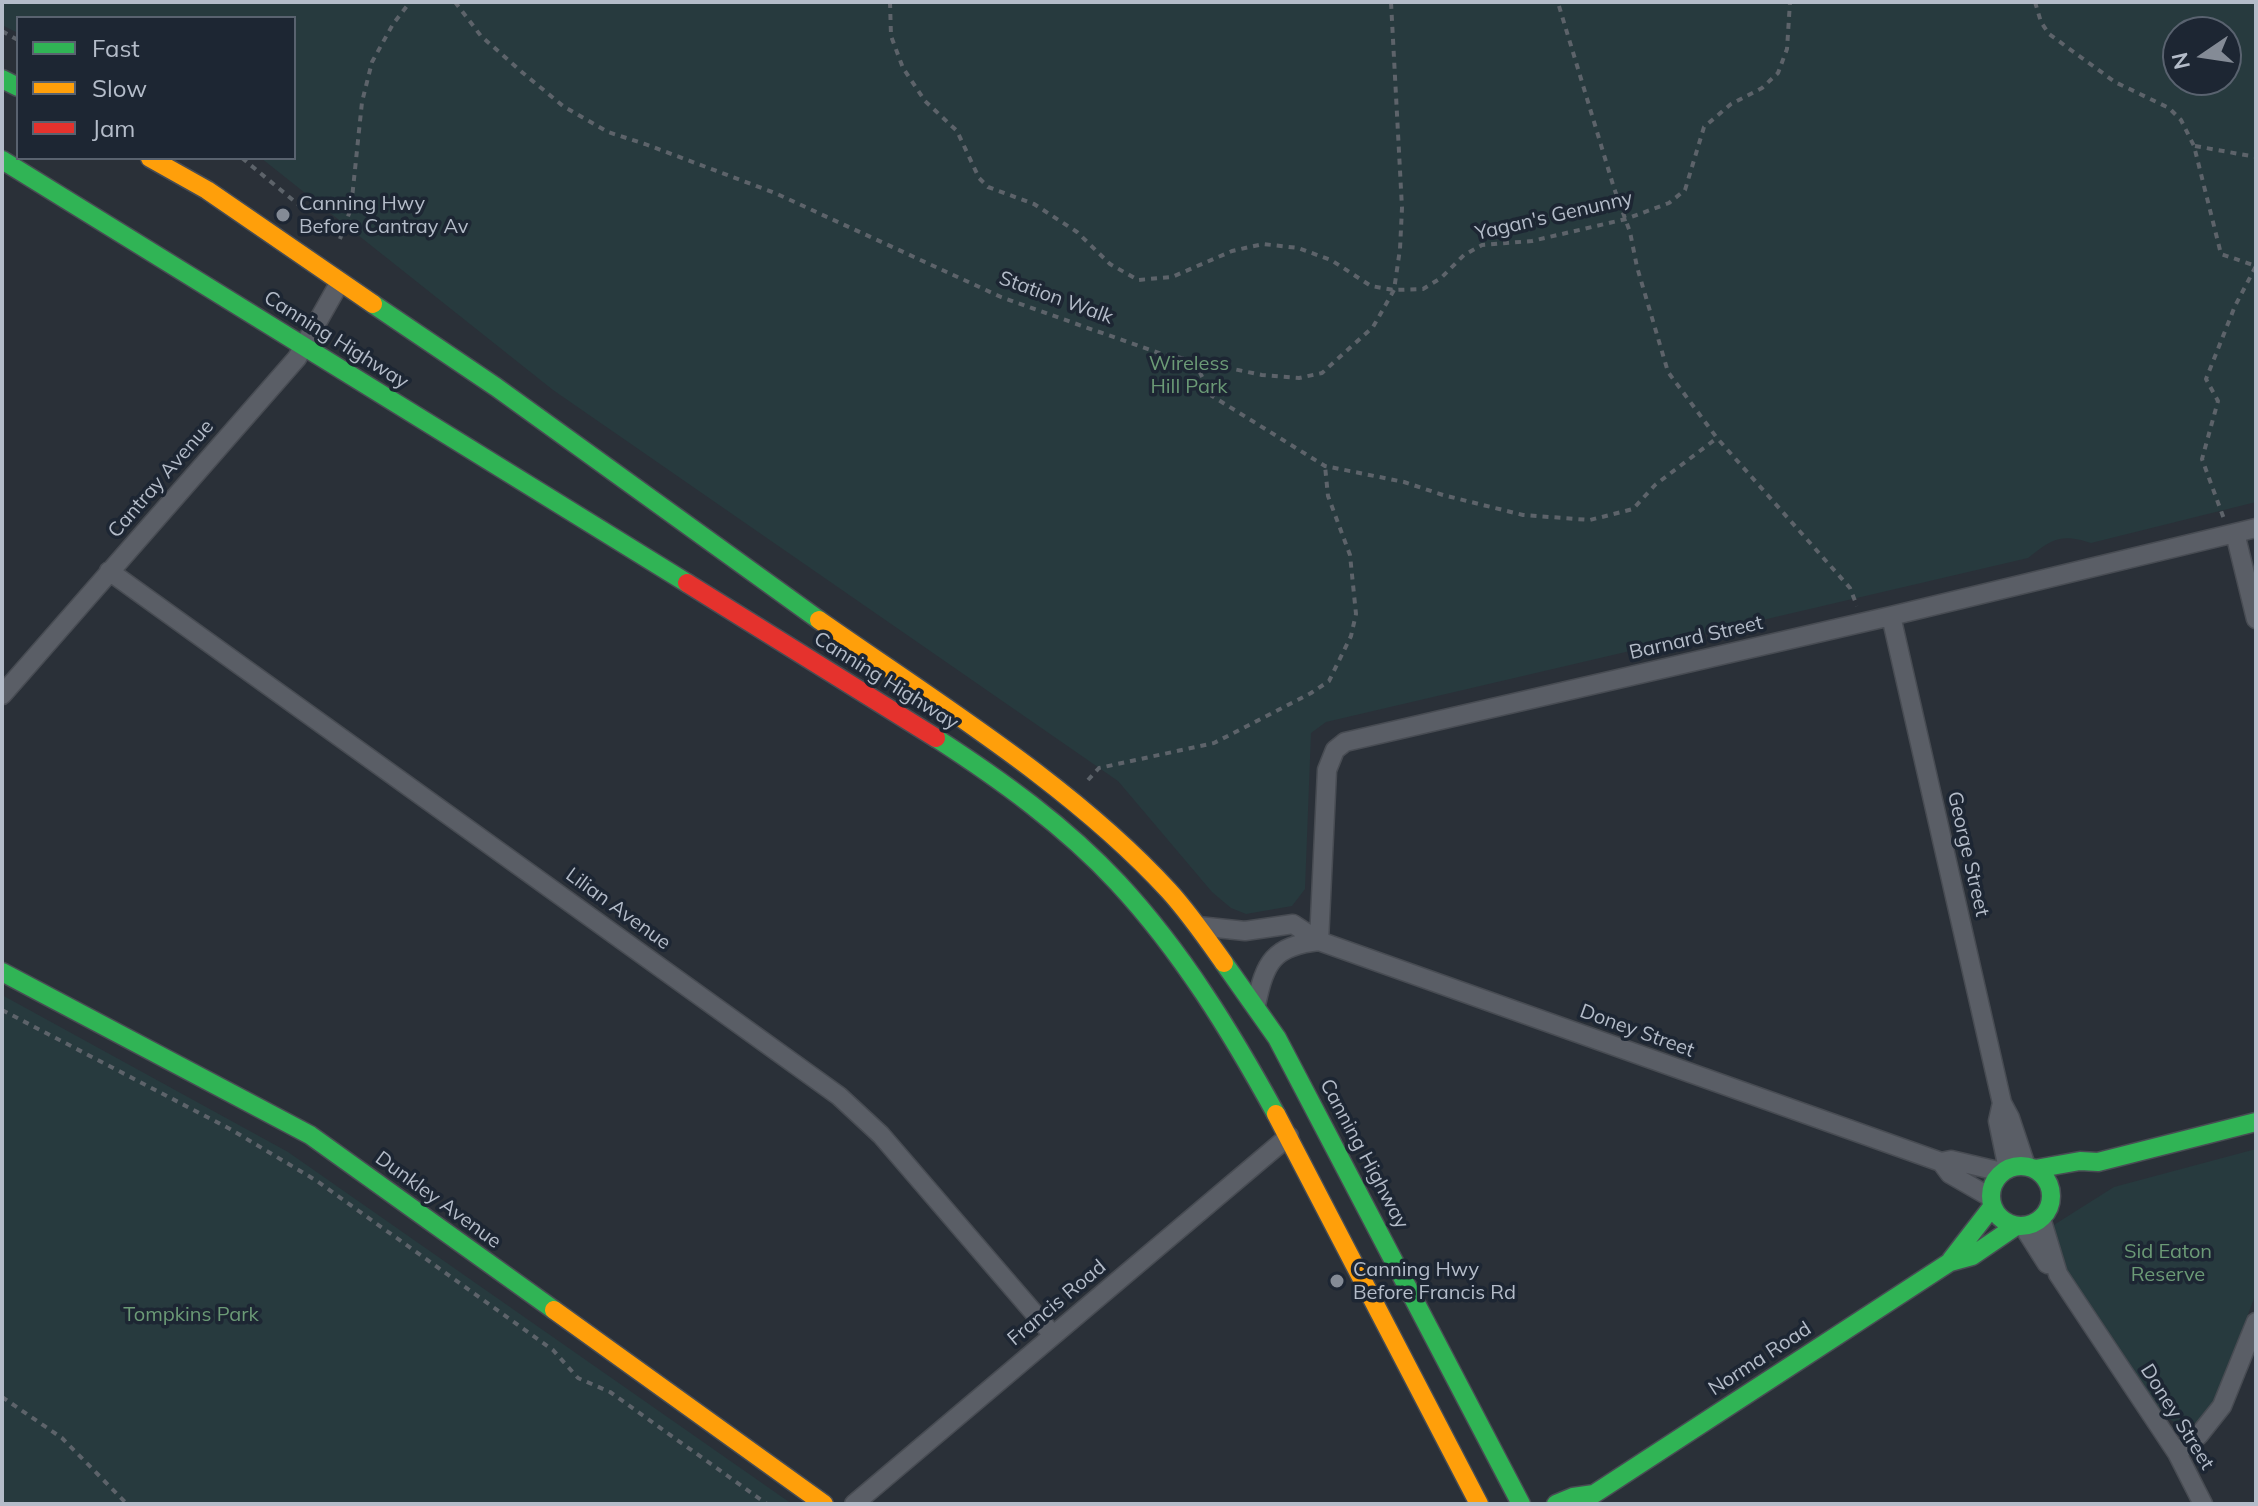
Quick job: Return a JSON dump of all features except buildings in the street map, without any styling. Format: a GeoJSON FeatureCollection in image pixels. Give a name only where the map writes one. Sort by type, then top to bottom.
{"type":"FeatureCollection","features":[{"type":"Feature","properties":{"kind":"main road","name":"Canning Highway"},"geometry":{"type":"LineString","coordinates":[[2,160],[898,714],[985,769],[1054,823],[1115,880],[1161,931],[1199,982],[1245,1054],[1479,1504]]}},
{"type":"Feature","properties":{"kind":"main road","name":"Canning Highway"},"geometry":{"type":"LineString","coordinates":[[154,160],[207,190],[287,243],[496,387],[1050,783],[1125,847],[1169,891],[1256,1005],[1323,1123],[1521,1504]]}},
{"type":"Feature","properties":{"kind":"main road","name":"Dunkley Avenue"},"geometry":{"type":"LineString","coordinates":[[2,972],[310,1135],[824,1504]]}},
{"type":"Feature","properties":{"kind":"main road"},"geometry":{"type":"LineString","coordinates":[[2098,1162],[2052,1195],[2041,1218],[2019,1226],[2003,1221],[1991,1202],[1996,1179],[2018,1169],[2080,1161],[2098,1162],[2256,1122]]}},
{"type":"Feature","properties":{"kind":"main road"},"geometry":{"type":"LineString","coordinates":[[2018,1169],[2043,1176],[2052,1195]]}},
{"type":"Feature","properties":{"kind":"main road","name":"Norma Road"},"geometry":{"type":"LineString","coordinates":[[1556,1504],[1573,1497],[1591,1499],[1950,1262],[1978,1228],[1991,1202]]}},
{"type":"Feature","properties":{"kind":"main road","name":"Norma Road"},"geometry":{"type":"LineString","coordinates":[[1950,1262],[1972,1256],[2019,1226]]}},
{"type":"Feature","properties":{"kind":"street","name":"Cantray Avenue"},"geometry":{"type":"LineString","coordinates":[[2,695],[288,369],[340,282]]}},
{"type":"Feature","properties":{"kind":"street","name":"Barnard Street"},"geometry":{"type":"LineString","coordinates":[[1319,941],[1327,770],[1335,750],[1345,742],[2256,528]]}},
{"type":"Feature","properties":{"kind":"street"},"geometry":{"type":"LineString","coordinates":[[2235,533],[2256,619]]}},
{"type":"Feature","properties":{"kind":"street","name":"Lilian Avenue"},"geometry":{"type":"LineString","coordinates":[[109,571],[839,1096],[881,1135],[1053,1335]]}},
{"type":"Feature","properties":{"kind":"street","name":"George Street"},"geometry":{"type":"LineString","coordinates":[[1891,616],[2002,1103],[1998,1121],[2018,1169]]}},
{"type":"Feature","properties":{"kind":"street","name":"Doney Street"},"geometry":{"type":"LineString","coordinates":[[1198,926],[1245,931],[1293,924],[1319,941],[1941,1162],[1951,1160],[2018,1169]]}},
{"type":"Feature","properties":{"kind":"street"},"geometry":{"type":"LineString","coordinates":[[1256,1005],[1266,966],[1280,951],[1296,943],[1319,941]]}},
{"type":"Feature","properties":{"kind":"street","name":"Francis Road"},"geometry":{"type":"LineString","coordinates":[[854,1504],[1289,1136]]}},
{"type":"Feature","properties":{"kind":"street","name":"Doney Street"},"geometry":{"type":"LineString","coordinates":[[1941,1162],[1950,1174],[1991,1202]]}},
{"type":"Feature","properties":{"kind":"street","name":"Doney Street"},"geometry":{"type":"LineString","coordinates":[[2041,1218],[2058,1274]]}},
{"type":"Feature","properties":{"kind":"street","name":"Doney Street"},"geometry":{"type":"LineString","coordinates":[[2019,1226],[2058,1274],[2177,1453],[2203,1504]]}},
{"type":"Feature","properties":{"kind":"street"},"geometry":{"type":"LineString","coordinates":[[2177,1453],[2199,1435],[2222,1406],[2256,1322]]}},
{"type":"Feature","properties":{"kind":"path"},"geometry":{"type":"LineString","coordinates":[[340,239],[351,208],[362,102],[372,62],[393,24],[410,2]]}},
{"type":"Feature","properties":{"kind":"path","name":"Station Walk"},"geometry":{"type":"LineString","coordinates":[[455,2],[481,36],[523,73],[563,106],[608,132],[775,193],[1001,297],[1162,354],[1262,375],[1299,378],[1322,373],[1373,327],[1394,290],[1402,208],[1391,2]]}},
{"type":"Feature","properties":{"kind":"path","name":"Yagan's Genunny"},"geometry":{"type":"LineString","coordinates":[[890,2],[891,36],[903,68],[925,101],[957,131],[979,178],[988,187],[1034,204],[1077,232],[1110,264],[1138,280],[1172,277],[1232,251],[1263,244],[1298,248],[1331,260],[1371,286],[1394,290],[1423,289],[1441,278],[1464,255],[1482,245],[1532,241],[1626,219],[1669,203],[1685,190],[1704,127],[1731,104],[1762,88],[1778,73],[1787,49],[1790,2]]}},
{"type":"Feature","properties":{"kind":"path"},"geometry":{"type":"LineString","coordinates":[[2035,2],[2041,22],[2049,34],[2115,82],[2169,108],[2181,120],[2194,146],[2221,254],[2256,266],[2235,306],[2206,379],[2218,401],[2202,459],[2222,516],[2235,533]]}},
{"type":"Feature","properties":{"kind":"path"},"geometry":{"type":"LineString","coordinates":[[1559,6],[1626,219],[1668,372],[1717,438],[1850,588],[1857,606]]}},
{"type":"Feature","properties":{"kind":"path"},"geometry":{"type":"LineString","coordinates":[[2194,146],[2256,157]]}},
{"type":"Feature","properties":{"kind":"path"},"geometry":{"type":"LineString","coordinates":[[244,160],[299,205]]}},
{"type":"Feature","properties":{"kind":"path"},"geometry":{"type":"LineString","coordinates":[[1194,361],[1212,396],[1325,466],[1404,482],[1523,515],[1590,520],[1633,509],[1655,485],[1717,438]]}},
{"type":"Feature","properties":{"kind":"path"},"geometry":{"type":"LineString","coordinates":[[1088,780],[1099,768],[1214,743],[1329,681],[1351,636],[1356,614],[1350,555],[1328,496],[1325,466]]}},
{"type":"Feature","properties":{"kind":"path"},"geometry":{"type":"LineString","coordinates":[[2,1010],[230,1129],[317,1181],[553,1350],[578,1378],[610,1392],[767,1504]]}},
{"type":"Feature","properties":{"kind":"path"},"geometry":{"type":"LineString","coordinates":[[2,1397],[62,1438],[127,1504]]}},
{"type":"Feature","properties":{"kind":"green space","name":"Wireless Hill Park"},"geometry":{"type":"Polygon","coordinates":[[[2,2],[2256,2],[2256,502],[2091,543],[2064,538],[2044,546],[2028,558],[1326,722],[1311,733],[1305,889],[1292,906],[1246,914],[1231,908],[1212,892],[1118,781],[553,390],[264,160],[296,160],[296,16],[16,16],[16,32],[2,25],[2,2]]]}},
{"type":"Feature","properties":{"kind":"green space","name":"Tompkins Park"},"geometry":{"type":"Polygon","coordinates":[[[2,995],[288,1152],[792,1504],[4,1504],[2,995]]]}},
{"type":"Feature","properties":{"kind":"green space","name":"Sid Eaton Reserve"},"geometry":{"type":"Polygon","coordinates":[[[2256,1149],[2256,1293],[2210,1409],[2197,1422],[2182,1426],[2165,1417],[2056,1254],[2049,1228],[2114,1187],[2256,1149]]]}},
{"type":"Feature","properties":{"kind":"traffic: fast"},"geometry":{"type":"LineString","coordinates":[[2,79],[16,86]]}},
{"type":"Feature","properties":{"kind":"traffic: fast"},"geometry":{"type":"LineString","coordinates":[[2,160],[687,583]]}},
{"type":"Feature","properties":{"kind":"traffic: fast"},"geometry":{"type":"LineString","coordinates":[[373,304],[496,387],[819,620]]}},
{"type":"Feature","properties":{"kind":"traffic: fast"},"geometry":{"type":"LineString","coordinates":[[936,738],[1032,805],[1118,883],[1163,937],[1204,994],[1276,1114]]}},
{"type":"Feature","properties":{"kind":"traffic: fast"},"geometry":{"type":"LineString","coordinates":[[1224,963],[1277,1038],[1521,1504]]}},
{"type":"Feature","properties":{"kind":"traffic: fast"},"geometry":{"type":"LineString","coordinates":[[2,972],[310,1135],[554,1310]]}},
{"type":"Feature","properties":{"kind":"traffic: fast"},"geometry":{"type":"LineString","coordinates":[[2035,1169],[2080,1161],[2098,1162],[2256,1122]]}},
{"type":"Feature","properties":{"kind":"traffic: fast"},"geometry":{"type":"LineString","coordinates":[[2021,1166],[2032,1168],[2042,1175],[2049,1185],[2051,1196],[2049,1207],[2042,1217],[2032,1224],[2021,1226],[2010,1224],[2000,1217],[1993,1207],[1991,1196],[1993,1185],[2000,1175],[2010,1168],[2021,1166]]}},
{"type":"Feature","properties":{"kind":"traffic: fast"},"geometry":{"type":"LineString","coordinates":[[1951,1260],[1992,1207]]}},
{"type":"Feature","properties":{"kind":"traffic: fast"},"geometry":{"type":"LineString","coordinates":[[1556,1504],[1573,1497],[1594,1494],[1950,1262],[1972,1256],[2016,1226]]}},
{"type":"Feature","properties":{"kind":"traffic: slow"},"geometry":{"type":"LineString","coordinates":[[154,160],[207,190],[373,304]]}},
{"type":"Feature","properties":{"kind":"traffic: slow"},"geometry":{"type":"LineString","coordinates":[[819,620],[1002,747],[1090,816],[1169,891],[1224,963]]}},
{"type":"Feature","properties":{"kind":"traffic: slow"},"geometry":{"type":"LineString","coordinates":[[1276,1114],[1479,1504]]}},
{"type":"Feature","properties":{"kind":"traffic: slow"},"geometry":{"type":"LineString","coordinates":[[554,1310],[824,1504]]}},
{"type":"Feature","properties":{"kind":"traffic: jam"},"geometry":{"type":"LineString","coordinates":[[687,583],[936,738]]}},
{"type":"Feature","properties":{"kind":"place","name":"Canning Hwy Before Cantray Av"},"geometry":{"type":"Point","coordinates":[283,215]}},
{"type":"Feature","properties":{"kind":"place","name":"Canning Hwy Before Francis Rd"},"geometry":{"type":"Point","coordinates":[1337,1281]}}]}
